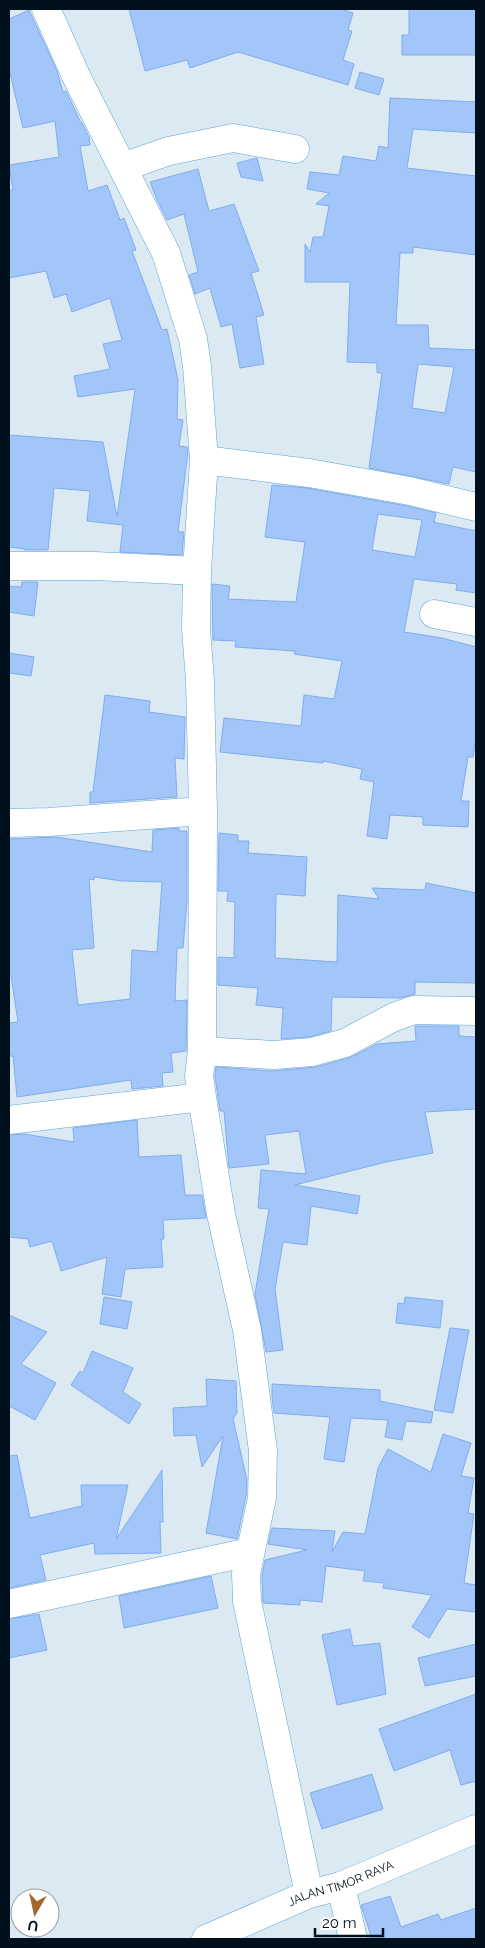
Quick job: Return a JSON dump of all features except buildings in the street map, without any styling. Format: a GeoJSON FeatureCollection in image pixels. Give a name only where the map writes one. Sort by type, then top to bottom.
{"type":"FeatureCollection","features":[{"type":"Feature","properties":{"kind":"main road"},"geometry":{"type":"LineString","coordinates":[[46,9],[77,78],[124,167],[166,253],[193,339],[197,366],[204,460],[197,571],[196,629],[200,681],[203,811],[202,1051],[199,1076],[220,1214],[247,1330],[263,1451],[262,1498],[246,1574],[247,1601],[309,1894]]}},
{"type":"Feature","properties":{"kind":"main road"},"geometry":{"type":"LineString","coordinates":[[124,167],[169,151],[233,138],[295,149]]}},
{"type":"Feature","properties":{"kind":"main road"},"geometry":{"type":"LineString","coordinates":[[204,460],[309,473],[410,491],[476,507]]}},
{"type":"Feature","properties":{"kind":"main road"},"geometry":{"type":"LineString","coordinates":[[9,566],[95,566],[197,571]]}},
{"type":"Feature","properties":{"kind":"main road"},"geometry":{"type":"LineString","coordinates":[[434,614],[476,622]]}},
{"type":"Feature","properties":{"kind":"main road"},"geometry":{"type":"LineString","coordinates":[[9,823],[203,811]]}},
{"type":"Feature","properties":{"kind":"main road"},"geometry":{"type":"LineString","coordinates":[[202,1051],[274,1054],[312,1052],[345,1043],[394,1017],[414,1010],[476,1011]]}},
{"type":"Feature","properties":{"kind":"main road"},"geometry":{"type":"LineString","coordinates":[[9,1120],[202,1097]]}},
{"type":"Feature","properties":{"kind":"main road"},"geometry":{"type":"LineString","coordinates":[[9,1604],[250,1552]]}},
{"type":"Feature","properties":{"kind":"main road","name":"JALAN TIMOR RAYA"},"geometry":{"type":"LineString","coordinates":[[206,1939],[309,1894],[341,1886],[476,1829]]}},
{"type":"Feature","properties":{"kind":"main road"},"geometry":{"type":"LineString","coordinates":[[341,1886],[353,1939]]}}]}
